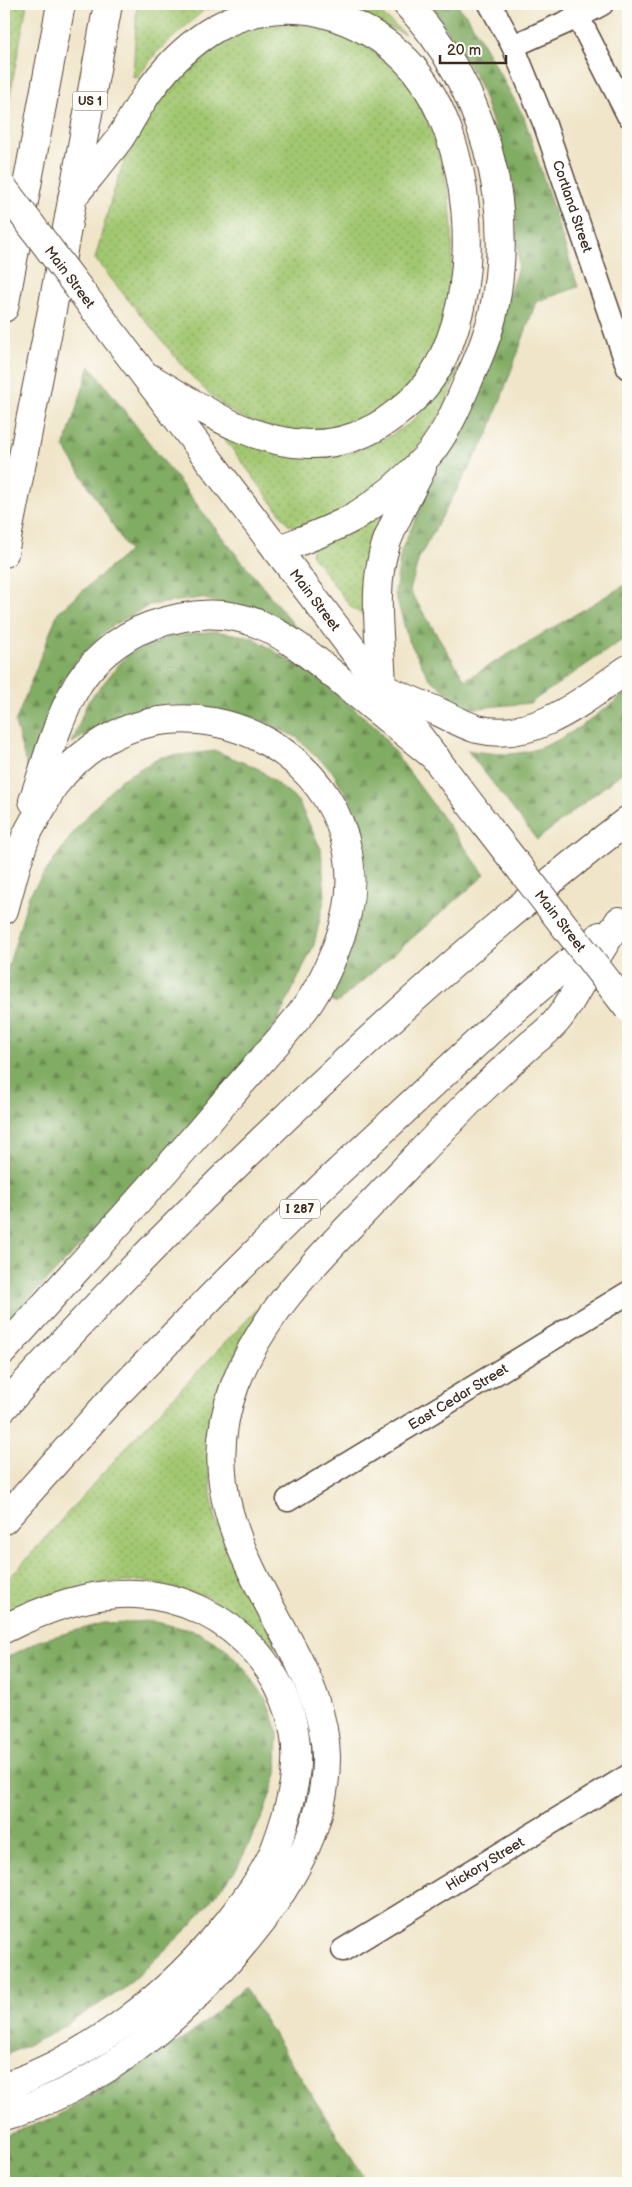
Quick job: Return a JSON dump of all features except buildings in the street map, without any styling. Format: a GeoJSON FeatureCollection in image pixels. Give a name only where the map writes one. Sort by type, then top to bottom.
{"type":"FeatureCollection","features":[{"type":"Feature","properties":{"kind":"main road"},"geometry":{"type":"LineString","coordinates":[[4,308],[10,250],[61,4]]}},
{"type":"Feature","properties":{"kind":"main road","name":"US 1"},"geometry":{"type":"LineString","coordinates":[[4,553],[108,4]]}},
{"type":"Feature","properties":{"kind":"main road"},"geometry":{"type":"LineString","coordinates":[[407,4],[432,34],[462,80],[485,137],[498,203],[500,238],[494,309],[482,348],[450,421],[429,453],[394,524],[386,545],[380,569],[378,601],[382,688],[477,728],[496,732],[516,731],[535,727],[553,720],[628,669]]}},
{"type":"Feature","properties":{"kind":"main road"},"geometry":{"type":"LineString","coordinates":[[72,198],[120,137],[152,86],[190,45],[216,28],[245,15],[272,9],[297,9],[323,13],[355,24],[382,39],[404,58],[429,90],[441,113],[453,146],[461,179],[466,213],[467,247],[465,277],[454,332],[440,363],[418,395],[379,427],[355,437],[332,442],[308,444],[263,438],[244,430],[148,378]]}},
{"type":"Feature","properties":{"kind":"main road","name":"Main Street"},"geometry":{"type":"LineString","coordinates":[[4,189],[487,826],[628,1008]]}},
{"type":"Feature","properties":{"kind":"main road"},"geometry":{"type":"LineString","coordinates":[[277,550],[353,518],[390,490],[429,453]]}},
{"type":"Feature","properties":{"kind":"main road"},"geometry":{"type":"LineString","coordinates":[[27,835],[28,814],[72,693],[87,673],[114,646],[144,628],[190,615],[235,616],[252,621],[294,642],[436,758]]}},
{"type":"Feature","properties":{"kind":"main road"},"geometry":{"type":"LineString","coordinates":[[4,910],[27,835],[54,785],[92,749],[119,734],[148,724],[171,720],[202,720],[241,730],[276,746],[304,768],[331,805],[342,828],[349,855],[351,885],[347,915],[338,944],[307,1006],[205,1126],[4,1350]]}},
{"type":"Feature","properties":{"kind":"main road"},"geometry":{"type":"LineString","coordinates":[[4,1407],[119,1283],[209,1191],[306,1099],[488,932],[628,820]]}},
{"type":"Feature","properties":{"kind":"main road"},"geometry":{"type":"LineString","coordinates":[[4,2115],[29,2108],[64,2094],[141,2044],[171,2019],[203,1990],[236,1954],[282,1891],[304,1852],[316,1817],[324,1782],[326,1755],[316,1701],[306,1676],[234,1534],[227,1508],[221,1473],[222,1444],[226,1414],[235,1384],[261,1332],[291,1291],[476,1095],[558,1020],[624,917]]}},
{"type":"Feature","properties":{"kind":"main road","name":"I 287"},"geometry":{"type":"LineString","coordinates":[[4,1520],[109,1402],[215,1292],[322,1187],[565,964],[624,917]]}},
{"type":"Feature","properties":{"kind":"main road"},"geometry":{"type":"LineString","coordinates":[[4,1629],[31,1616],[62,1605],[115,1594],[159,1596],[200,1609],[234,1630],[266,1663],[288,1705],[294,1726],[296,1750],[294,1781],[274,1850],[241,1906],[220,1933],[153,2000],[101,2039],[72,2057],[42,2072],[4,2087]]}},
{"type":"Feature","properties":{"kind":"street","name":"Cortland Street"},"geometry":{"type":"LineString","coordinates":[[490,4],[513,46],[545,125],[628,368]]}},
{"type":"Feature","properties":{"kind":"street"},"geometry":{"type":"LineString","coordinates":[[513,46],[585,10],[628,115]]}},
{"type":"Feature","properties":{"kind":"street","name":"East Cedar Street"},"geometry":{"type":"LineString","coordinates":[[288,1500],[628,1293]]}},
{"type":"Feature","properties":{"kind":"street","name":"Hickory Street"},"geometry":{"type":"LineString","coordinates":[[343,1950],[628,1776]]}},
{"type":"Feature","properties":{"kind":"green space"},"geometry":{"type":"Polygon","coordinates":[[[4,4],[27,4],[4,127],[4,4]]]}},
{"type":"Feature","properties":{"kind":"green space"},"geometry":{"type":"Polygon","coordinates":[[[137,4],[237,4],[204,10],[157,52],[137,78],[133,77],[137,4]]]}},
{"type":"Feature","properties":{"kind":"green space"},"geometry":{"type":"Polygon","coordinates":[[[328,4],[370,4],[405,34],[328,4]]]}},
{"type":"Feature","properties":{"kind":"green space"},"geometry":{"type":"Polygon","coordinates":[[[431,4],[456,4],[468,17],[524,117],[578,287],[536,302],[489,432],[419,558],[410,591],[465,680],[628,583],[628,636],[530,703],[468,709],[429,678],[408,639],[395,593],[401,551],[486,363],[519,264],[513,182],[479,83],[431,4]]]}},
{"type":"Feature","properties":{"kind":"green space"},"geometry":{"type":"Polygon","coordinates":[[[298,24],[333,31],[351,37],[393,67],[405,79],[416,95],[429,125],[443,167],[451,214],[452,263],[445,310],[430,354],[404,391],[369,417],[321,430],[309,431],[286,430],[252,422],[221,404],[184,368],[95,259],[111,200],[132,143],[146,116],[162,92],[183,70],[208,50],[235,34],[246,29],[258,27],[298,24]]]}},
{"type":"Feature","properties":{"kind":"green space"},"geometry":{"type":"Polygon","coordinates":[[[461,364],[443,410],[412,454],[390,476],[337,513],[298,528],[289,525],[212,422],[312,456],[353,452],[390,436],[412,422],[461,364]]]}},
{"type":"Feature","properties":{"kind":"green space"},"geometry":{"type":"Polygon","coordinates":[[[90,366],[222,537],[306,640],[256,613],[201,598],[150,605],[109,628],[74,663],[56,692],[28,771],[15,723],[58,612],[129,551],[64,447],[90,366]]]}},
{"type":"Feature","properties":{"kind":"green space"},"geometry":{"type":"Polygon","coordinates":[[[393,499],[364,616],[351,607],[311,554],[312,547],[393,499]]]}},
{"type":"Feature","properties":{"kind":"green space"},"geometry":{"type":"Polygon","coordinates":[[[215,631],[252,637],[316,677],[376,727],[485,875],[337,1003],[328,999],[351,953],[366,873],[357,812],[332,771],[296,737],[252,717],[171,704],[105,723],[72,743],[87,703],[127,655],[168,637],[215,631]]]}},
{"type":"Feature","properties":{"kind":"green space"},"geometry":{"type":"Polygon","coordinates":[[[628,692],[628,768],[537,840],[467,750],[506,754],[540,748],[586,723],[628,692]]]}},
{"type":"Feature","properties":{"kind":"green space"},"geometry":{"type":"Polygon","coordinates":[[[216,751],[259,769],[298,801],[321,849],[325,896],[314,945],[278,1020],[222,1096],[4,1326],[4,982],[29,895],[79,825],[120,780],[161,757],[216,751]]]}},
{"type":"Feature","properties":{"kind":"green space"},"geometry":{"type":"Polygon","coordinates":[[[287,1278],[240,1346],[220,1384],[210,1427],[211,1495],[216,1519],[228,1551],[279,1650],[244,1622],[206,1596],[145,1581],[103,1583],[4,1611],[4,1584],[138,1434],[287,1278]]]}},
{"type":"Feature","properties":{"kind":"green space"},"geometry":{"type":"Polygon","coordinates":[[[152,1621],[198,1632],[225,1648],[247,1672],[266,1699],[278,1731],[277,1774],[264,1813],[237,1868],[192,1924],[125,1988],[49,2035],[4,2056],[4,1659],[41,1640],[104,1623],[152,1621]]]}},
{"type":"Feature","properties":{"kind":"green space"},"geometry":{"type":"Polygon","coordinates":[[[244,1987],[367,2183],[4,2183],[4,2136],[56,2117],[132,2071],[191,2034],[244,1987]]]}}]}
